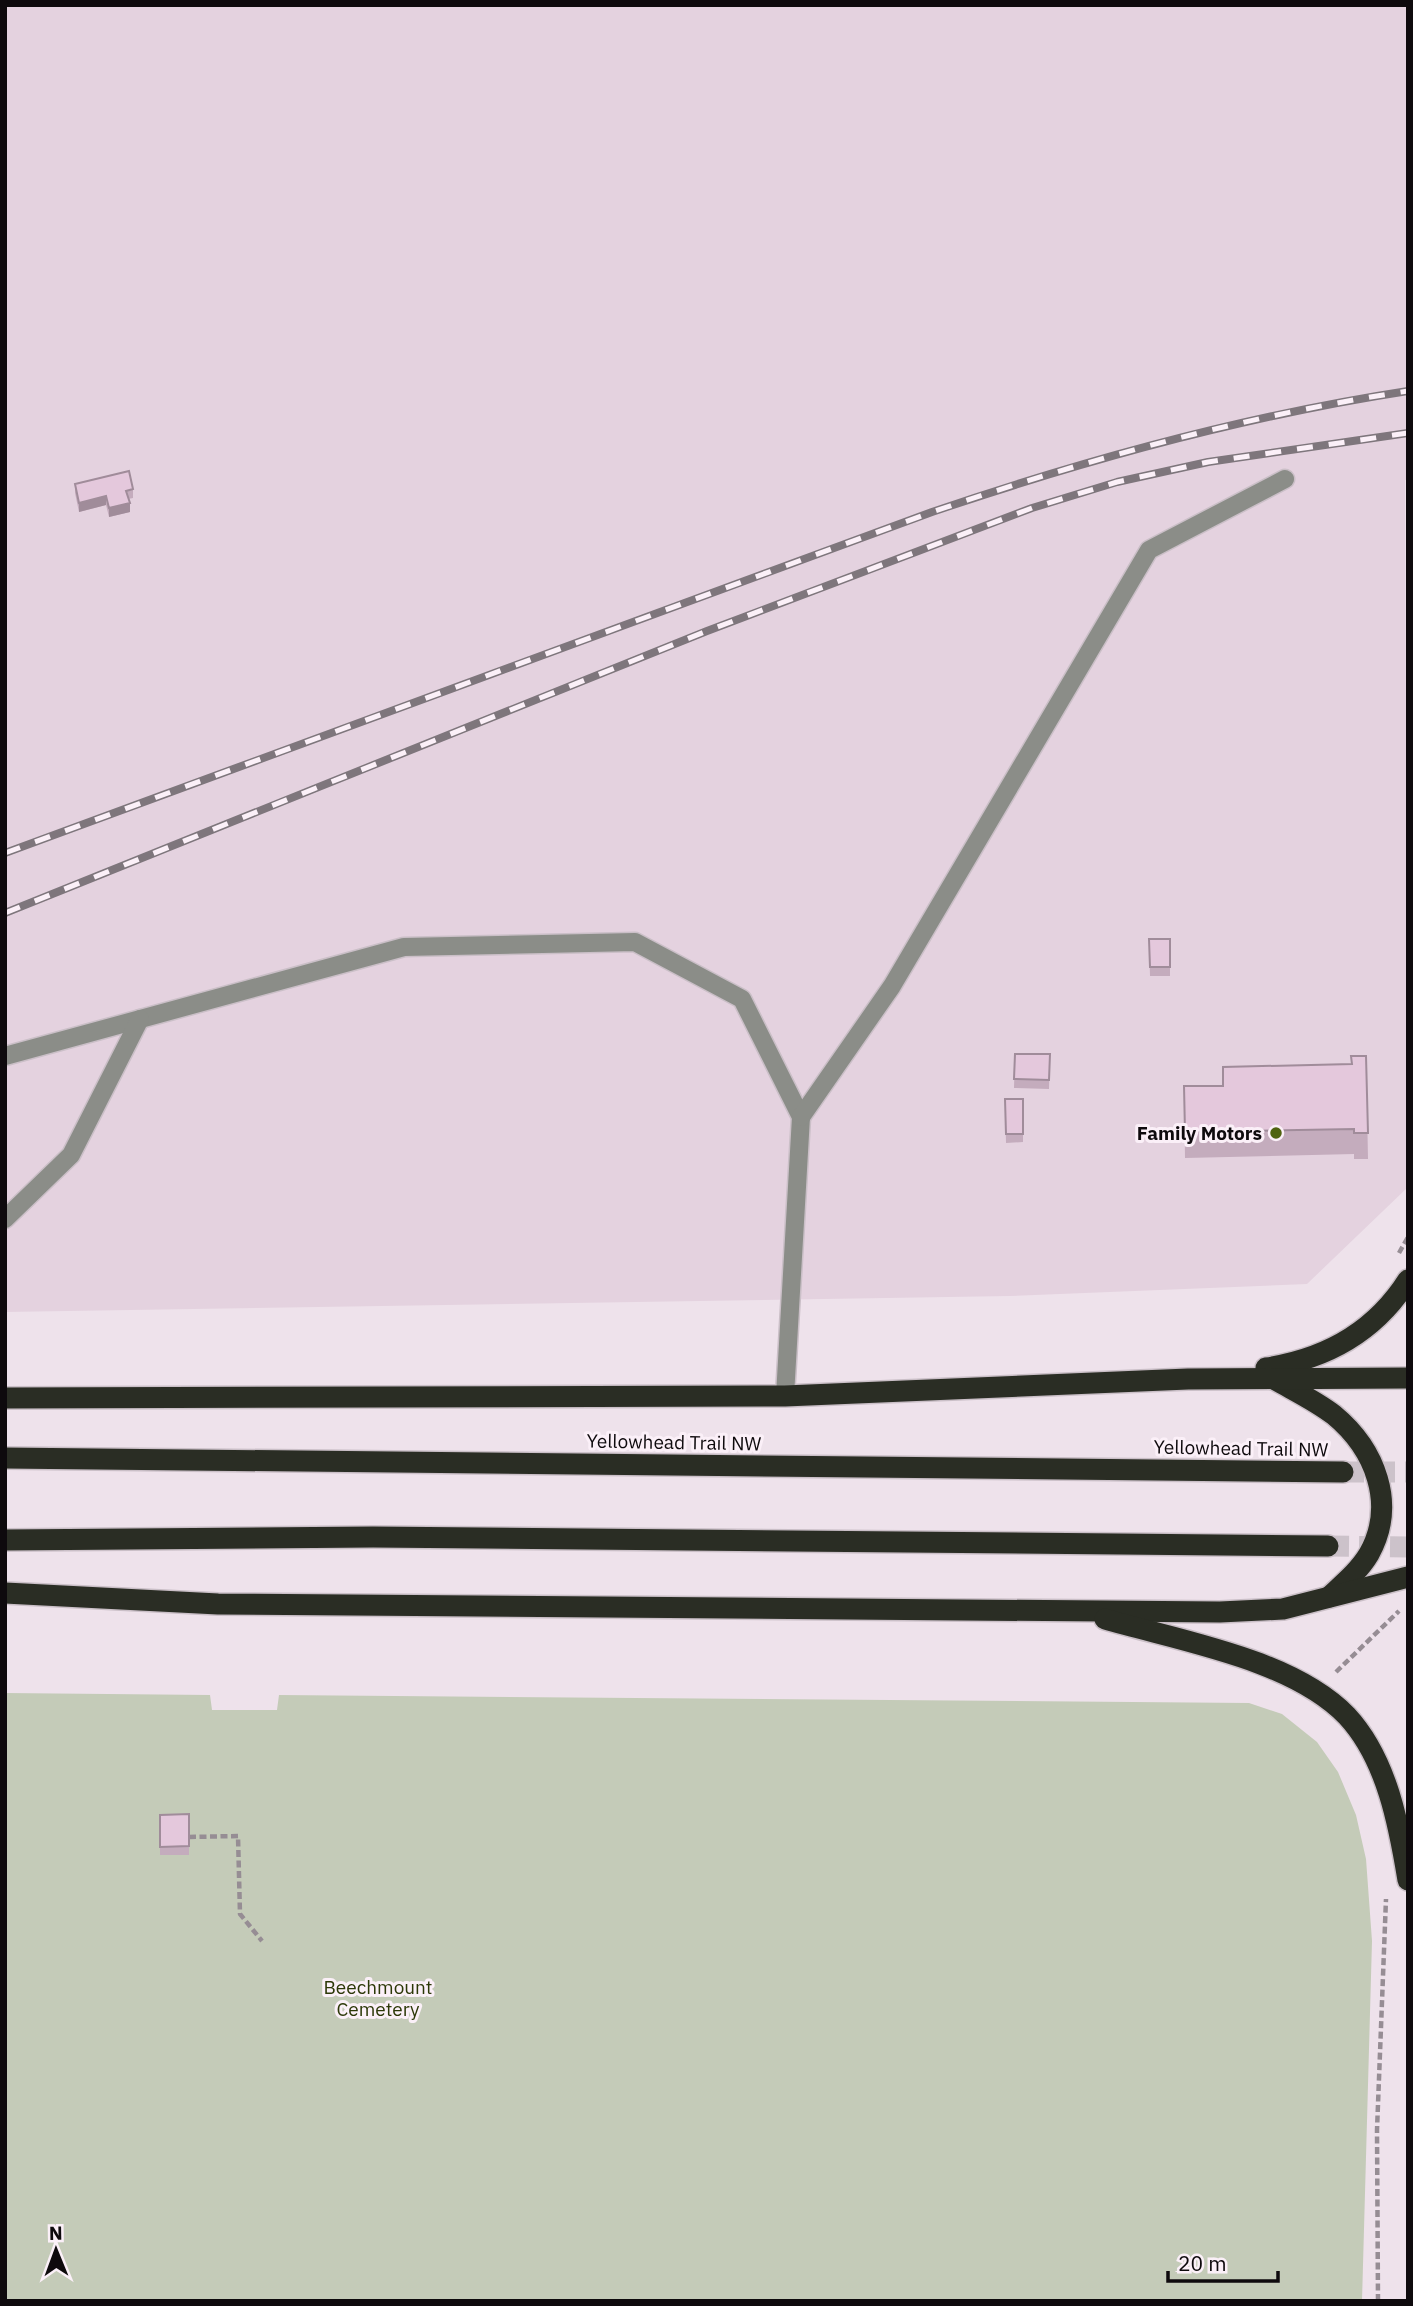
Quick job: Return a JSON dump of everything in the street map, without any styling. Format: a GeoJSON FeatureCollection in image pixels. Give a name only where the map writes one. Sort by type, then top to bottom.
{"type":"FeatureCollection","features":[{"type":"Feature","properties":{"kind":"highway"},"geometry":{"type":"LineString","coordinates":[[1188,1379],[1292,1364],[1325,1352],[1383,1315],[1408,1280]]}},
{"type":"Feature","properties":{"kind":"highway"},"geometry":{"type":"LineString","coordinates":[[1272,1378],[1332,1413],[1358,1438],[1374,1466],[1382,1497],[1381,1525],[1369,1554],[1351,1577],[1327,1598]]}},
{"type":"Feature","properties":{"kind":"highway"},"geometry":{"type":"LineString","coordinates":[[5,1398],[785,1396],[1188,1379],[1408,1378]]}},
{"type":"Feature","properties":{"kind":"highway","name":"Yellowhead Trail NW"},"geometry":{"type":"LineString","coordinates":[[5,1458],[1343,1472]]}},
{"type":"Feature","properties":{"kind":"highway"},"geometry":{"type":"LineString","coordinates":[[5,1539],[373,1537],[1328,1546]]}},
{"type":"Feature","properties":{"kind":"highway"},"geometry":{"type":"LineString","coordinates":[[5,1593],[218,1604],[1083,1613],[1283,1609],[1408,1577]]}},
{"type":"Feature","properties":{"kind":"highway"},"geometry":{"type":"LineString","coordinates":[[1083,1613],[1275,1668],[1316,1692],[1347,1717],[1383,1778],[1399,1825],[1408,1880]]}},
{"type":"Feature","properties":{"kind":"lane"},"geometry":{"type":"LineString","coordinates":[[801,1117],[892,986],[1149,550],[1285,479]]}},
{"type":"Feature","properties":{"kind":"lane"},"geometry":{"type":"LineString","coordinates":[[5,1056],[404,947],[635,942],[742,999],[801,1117],[785,1396]]}},
{"type":"Feature","properties":{"kind":"lane"},"geometry":{"type":"LineString","coordinates":[[5,1219],[71,1155],[140,1019]]}},
{"type":"Feature","properties":{"kind":"path"},"geometry":{"type":"LineString","coordinates":[[1330,1678],[1399,1611]]}},
{"type":"Feature","properties":{"kind":"path"},"geometry":{"type":"LineString","coordinates":[[189,1836],[238,1836],[240,1914],[262,1941]]}},
{"type":"Feature","properties":{"kind":"path"},"geometry":{"type":"LineString","coordinates":[[1378,2301],[1377,2130],[1388,1916],[1386,1891]]}},
{"type":"Feature","properties":{"kind":"shaded area"},"geometry":{"type":"Polygon","coordinates":[[[5,5],[1408,5],[1408,479],[1405,480],[1408,1187],[1307,1284],[1010,1296],[5,1312],[5,5]]]}},
{"type":"Feature","properties":{"kind":"green space","name":"Beechmount Cemetery"},"geometry":{"type":"Polygon","coordinates":[[[5,1693],[210,1695],[212,1710],[277,1710],[279,1695],[1249,1703],[1282,1714],[1317,1742],[1338,1772],[1356,1815],[1366,1859],[1372,1941],[1362,2301],[5,2301],[5,1693]]]}},
{"type":"Feature","properties":{"kind":"building"},"geometry":{"type":"Polygon","coordinates":[[[129,471],[133,489],[126,491],[130,503],[109,508],[106,496],[79,503],[75,484],[129,471]]]}},
{"type":"Feature","properties":{"kind":"building"},"geometry":{"type":"Polygon","coordinates":[[[1149,939],[1170,939],[1170,967],[1150,967],[1149,939]]]}},
{"type":"Feature","properties":{"kind":"building"},"geometry":{"type":"Polygon","coordinates":[[[1015,1054],[1050,1054],[1049,1080],[1014,1079],[1015,1054]]]}},
{"type":"Feature","properties":{"kind":"building"},"geometry":{"type":"Polygon","coordinates":[[[1351,1056],[1366,1056],[1368,1133],[1354,1133],[1354,1129],[1185,1132],[1184,1086],[1223,1086],[1223,1067],[1352,1064],[1351,1056]]]}},
{"type":"Feature","properties":{"kind":"building"},"geometry":{"type":"Polygon","coordinates":[[[1005,1099],[1023,1099],[1023,1134],[1006,1134],[1005,1099]]]}},
{"type":"Feature","properties":{"kind":"building"},"geometry":{"type":"Polygon","coordinates":[[[189,1814],[189,1846],[160,1847],[160,1815],[189,1814]]]}},
{"type":"Feature","properties":{"kind":"tunnel"},"geometry":{"type":"LineString","coordinates":[[1343,1472],[1408,1472]]}},
{"type":"Feature","properties":{"kind":"tunnel"},"geometry":{"type":"LineString","coordinates":[[1328,1546],[1408,1547]]}},
{"type":"Feature","properties":{"kind":"railway"},"geometry":{"type":"LineString","coordinates":[[5,853],[932,512],[1049,474],[1226,426],[1408,391]]}},
{"type":"Feature","properties":{"kind":"railway"},"geometry":{"type":"LineString","coordinates":[[5,913],[707,631],[1032,508],[1117,482],[1208,462],[1408,433]]}},
{"type":"Feature","properties":{"kind":"place","name":"Family Motors"},"geometry":{"type":"Point","coordinates":[1276,1133]}}]}
